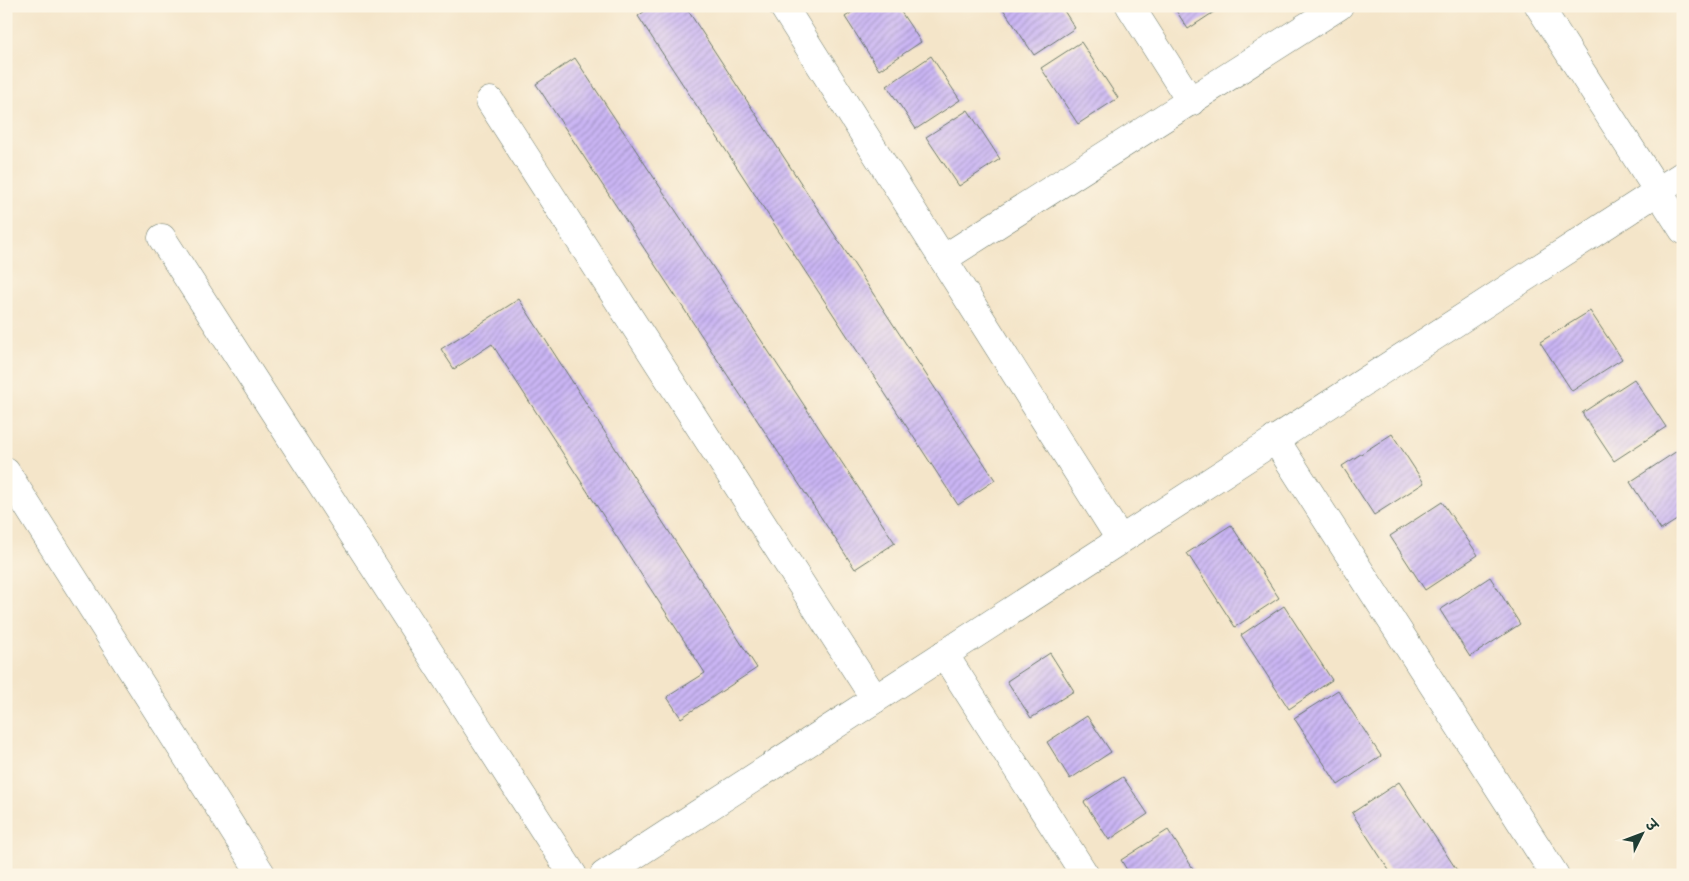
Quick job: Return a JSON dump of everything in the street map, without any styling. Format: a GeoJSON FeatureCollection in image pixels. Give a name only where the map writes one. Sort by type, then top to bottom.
{"type":"FeatureCollection","features":[{"type":"Feature","properties":{"kind":"street"},"geometry":{"type":"LineString","coordinates":[[783,6],[1120,540]]}},
{"type":"Feature","properties":{"kind":"street"},"geometry":{"type":"LineString","coordinates":[[1130,6],[1191,102]]}},
{"type":"Feature","properties":{"kind":"street"},"geometry":{"type":"LineString","coordinates":[[944,260],[1339,6]]}},
{"type":"Feature","properties":{"kind":"street"},"geometry":{"type":"LineString","coordinates":[[1539,6],[1683,230]]}},
{"type":"Feature","properties":{"kind":"street"},"geometry":{"type":"LineString","coordinates":[[490,101],[875,698]]}},
{"type":"Feature","properties":{"kind":"street"},"geometry":{"type":"LineString","coordinates":[[610,873],[875,698],[1683,175]]}},
{"type":"Feature","properties":{"kind":"street"},"geometry":{"type":"LineString","coordinates":[[162,238],[573,875]]}},
{"type":"Feature","properties":{"kind":"street"},"geometry":{"type":"LineString","coordinates":[[1275,439],[1555,875]]}},
{"type":"Feature","properties":{"kind":"street"},"geometry":{"type":"LineString","coordinates":[[6,472],[262,875]]}},
{"type":"Feature","properties":{"kind":"street"},"geometry":{"type":"LineString","coordinates":[[944,654],[1085,875]]}},
{"type":"Feature","properties":{"kind":"building"},"geometry":{"type":"Polygon","coordinates":[[[652,6],[685,6],[995,480],[958,505],[638,16],[652,6]]]}},
{"type":"Feature","properties":{"kind":"building"},"geometry":{"type":"Polygon","coordinates":[[[861,6],[897,6],[921,42],[879,70],[845,17],[861,6]]]}},
{"type":"Feature","properties":{"kind":"building"},"geometry":{"type":"Polygon","coordinates":[[[1001,6],[1061,6],[1075,28],[1034,55],[1001,6]]]}},
{"type":"Feature","properties":{"kind":"building"},"geometry":{"type":"Polygon","coordinates":[[[1173,6],[1223,6],[1188,29],[1173,6]]]}},
{"type":"Feature","properties":{"kind":"building"},"geometry":{"type":"Polygon","coordinates":[[[1081,42],[1118,98],[1078,124],[1041,68],[1081,42]]]}},
{"type":"Feature","properties":{"kind":"building"},"geometry":{"type":"Polygon","coordinates":[[[931,56],[960,100],[916,129],[887,86],[931,56]]]}},
{"type":"Feature","properties":{"kind":"building"},"geometry":{"type":"Polygon","coordinates":[[[575,58],[895,543],[855,569],[536,84],[575,58]]]}},
{"type":"Feature","properties":{"kind":"building"},"geometry":{"type":"Polygon","coordinates":[[[968,110],[1000,159],[959,186],[926,137],[968,110]]]}},
{"type":"Feature","properties":{"kind":"building"},"geometry":{"type":"Polygon","coordinates":[[[519,299],[757,668],[681,718],[667,697],[705,673],[492,344],[454,369],[441,349],[519,299]]]}},
{"type":"Feature","properties":{"kind":"building"},"geometry":{"type":"Polygon","coordinates":[[[1590,311],[1622,359],[1572,391],[1540,342],[1590,311]]]}},
{"type":"Feature","properties":{"kind":"building"},"geometry":{"type":"Polygon","coordinates":[[[1634,379],[1666,427],[1614,461],[1582,413],[1634,379]]]}},
{"type":"Feature","properties":{"kind":"building"},"geometry":{"type":"Polygon","coordinates":[[[1392,434],[1424,483],[1374,515],[1342,466],[1392,434]]]}},
{"type":"Feature","properties":{"kind":"building"},"geometry":{"type":"Polygon","coordinates":[[[1680,449],[1683,454],[1683,516],[1661,530],[1630,482],[1680,449]]]}},
{"type":"Feature","properties":{"kind":"building"},"geometry":{"type":"Polygon","coordinates":[[[1442,502],[1478,555],[1425,590],[1390,536],[1442,502]]]}},
{"type":"Feature","properties":{"kind":"building"},"geometry":{"type":"Polygon","coordinates":[[[1231,525],[1279,598],[1235,627],[1187,553],[1231,525]]]}},
{"type":"Feature","properties":{"kind":"building"},"geometry":{"type":"Polygon","coordinates":[[[1490,577],[1520,624],[1470,657],[1440,610],[1490,577]]]}},
{"type":"Feature","properties":{"kind":"building"},"geometry":{"type":"Polygon","coordinates":[[[1284,606],[1332,680],[1289,709],[1241,635],[1284,606]]]}},
{"type":"Feature","properties":{"kind":"building"},"geometry":{"type":"Polygon","coordinates":[[[1050,653],[1074,691],[1031,718],[1007,681],[1050,653]]]}},
{"type":"Feature","properties":{"kind":"building"},"geometry":{"type":"Polygon","coordinates":[[[1338,690],[1381,756],[1338,785],[1294,718],[1338,690]]]}},
{"type":"Feature","properties":{"kind":"building"},"geometry":{"type":"Polygon","coordinates":[[[1087,716],[1111,752],[1070,779],[1047,742],[1087,716]]]}},
{"type":"Feature","properties":{"kind":"building"},"geometry":{"type":"Polygon","coordinates":[[[1123,777],[1148,814],[1109,840],[1084,802],[1123,777]]]}},
{"type":"Feature","properties":{"kind":"building"},"geometry":{"type":"Polygon","coordinates":[[[1399,782],[1460,875],[1392,875],[1352,813],[1399,782]]]}},
{"type":"Feature","properties":{"kind":"building"},"geometry":{"type":"Polygon","coordinates":[[[1168,830],[1194,870],[1188,875],[1130,875],[1121,860],[1168,830]]]}}]}
